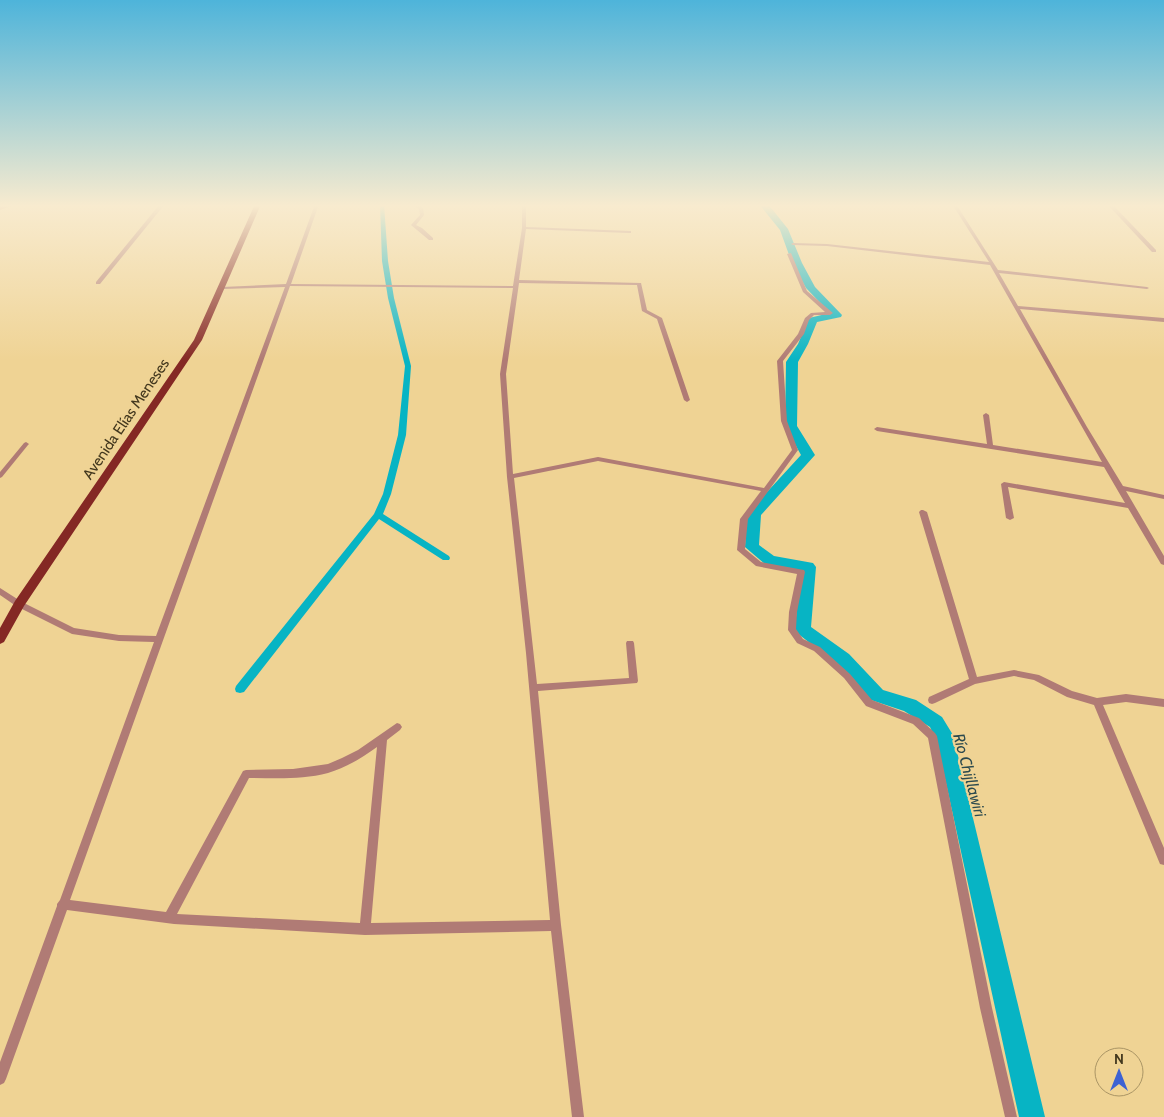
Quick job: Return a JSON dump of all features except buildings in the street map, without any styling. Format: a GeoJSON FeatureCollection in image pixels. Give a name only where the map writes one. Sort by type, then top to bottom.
{"type":"FeatureCollection","features":[{"type":"Feature","properties":{"kind":"main road","name":"Avenida Elías Meneses"},"geometry":{"type":"LineString","coordinates":[[0,639],[19,604],[198,340],[236,256]]}},
{"type":"Feature","properties":{"kind":"street"},"geometry":{"type":"LineString","coordinates":[[98,283],[120,256]]}},
{"type":"Feature","properties":{"kind":"street"},"geometry":{"type":"LineString","coordinates":[[0,1079],[298,256]]}},
{"type":"Feature","properties":{"kind":"street"},"geometry":{"type":"LineString","coordinates":[[520,256],[503,374],[510,477],[534,688],[556,924],[578,1117]]}},
{"type":"Feature","properties":{"kind":"street"},"geometry":{"type":"LineString","coordinates":[[790,256],[805,292],[830,312],[814,314],[807,319],[801,334],[780,361],[784,421],[795,450],[744,519],[741,550],[759,564],[801,572],[793,612],[792,630],[800,641],[817,649],[847,676],[869,703],[916,721],[932,736],[986,1008],[1011,1117]]}},
{"type":"Feature","properties":{"kind":"street"},"geometry":{"type":"LineString","coordinates":[[924,256],[992,264]]}},
{"type":"Feature","properties":{"kind":"street"},"geometry":{"type":"LineString","coordinates":[[987,256],[1106,465],[1164,562]]}},
{"type":"Feature","properties":{"kind":"street"},"geometry":{"type":"LineString","coordinates":[[996,271],[1147,288]]}},
{"type":"Feature","properties":{"kind":"street"},"geometry":{"type":"LineString","coordinates":[[222,288],[288,285],[394,287],[516,284],[639,284],[645,311],[659,318],[687,400]]}},
{"type":"Feature","properties":{"kind":"street"},"geometry":{"type":"LineString","coordinates":[[1016,307],[1164,320]]}},
{"type":"Feature","properties":{"kind":"street"},"geometry":{"type":"LineString","coordinates":[[986,415],[990,446]]}},
{"type":"Feature","properties":{"kind":"street"},"geometry":{"type":"LineString","coordinates":[[877,429],[1106,465]]}},
{"type":"Feature","properties":{"kind":"street"},"geometry":{"type":"LineString","coordinates":[[0,476],[26,444]]}},
{"type":"Feature","properties":{"kind":"street"},"geometry":{"type":"LineString","coordinates":[[510,477],[598,459],[765,490]]}},
{"type":"Feature","properties":{"kind":"street"},"geometry":{"type":"LineString","coordinates":[[1010,518],[1004,484],[1131,506]]}},
{"type":"Feature","properties":{"kind":"street"},"geometry":{"type":"LineString","coordinates":[[1120,488],[1164,497]]}},
{"type":"Feature","properties":{"kind":"street"},"geometry":{"type":"LineString","coordinates":[[923,512],[974,681]]}},
{"type":"Feature","properties":{"kind":"street"},"geometry":{"type":"LineString","coordinates":[[0,591],[19,604],[72,631],[119,638],[158,639]]}},
{"type":"Feature","properties":{"kind":"street"},"geometry":{"type":"LineString","coordinates":[[534,688],[634,681],[630,643]]}},
{"type":"Feature","properties":{"kind":"street"},"geometry":{"type":"LineString","coordinates":[[932,700],[974,681],[1014,673],[1036,677],[1070,694],[1097,702],[1126,698],[1164,703]]}},
{"type":"Feature","properties":{"kind":"street"},"geometry":{"type":"LineString","coordinates":[[1097,702],[1164,860]]}},
{"type":"Feature","properties":{"kind":"street"},"geometry":{"type":"LineString","coordinates":[[169,918],[246,774],[317,770],[338,765],[397,728]]}},
{"type":"Feature","properties":{"kind":"street"},"geometry":{"type":"LineString","coordinates":[[365,930],[382,739]]}},
{"type":"Feature","properties":{"kind":"street"},"geometry":{"type":"LineString","coordinates":[[62,904],[169,918],[365,930],[556,924]]}},
{"type":"Feature","properties":{"kind":"waterway"},"geometry":{"type":"LineString","coordinates":[[378,515],[387,494],[402,435],[408,366],[391,298],[385,256]]}},
{"type":"Feature","properties":{"kind":"waterway","name":"Río Chijllawiri"},"geometry":{"type":"LineString","coordinates":[[794,256],[811,288],[837,315],[813,320],[803,344],[792,362],[791,426],[808,455],[754,514],[752,547],[770,560],[808,567],[803,629],[843,659],[877,695],[910,705],[936,722],[946,741],[1032,1117]]}},
{"type":"Feature","properties":{"kind":"waterway"},"geometry":{"type":"LineString","coordinates":[[240,689],[378,515]]}},
{"type":"Feature","properties":{"kind":"waterway"},"geometry":{"type":"LineString","coordinates":[[378,515],[446,558]]}}]}
